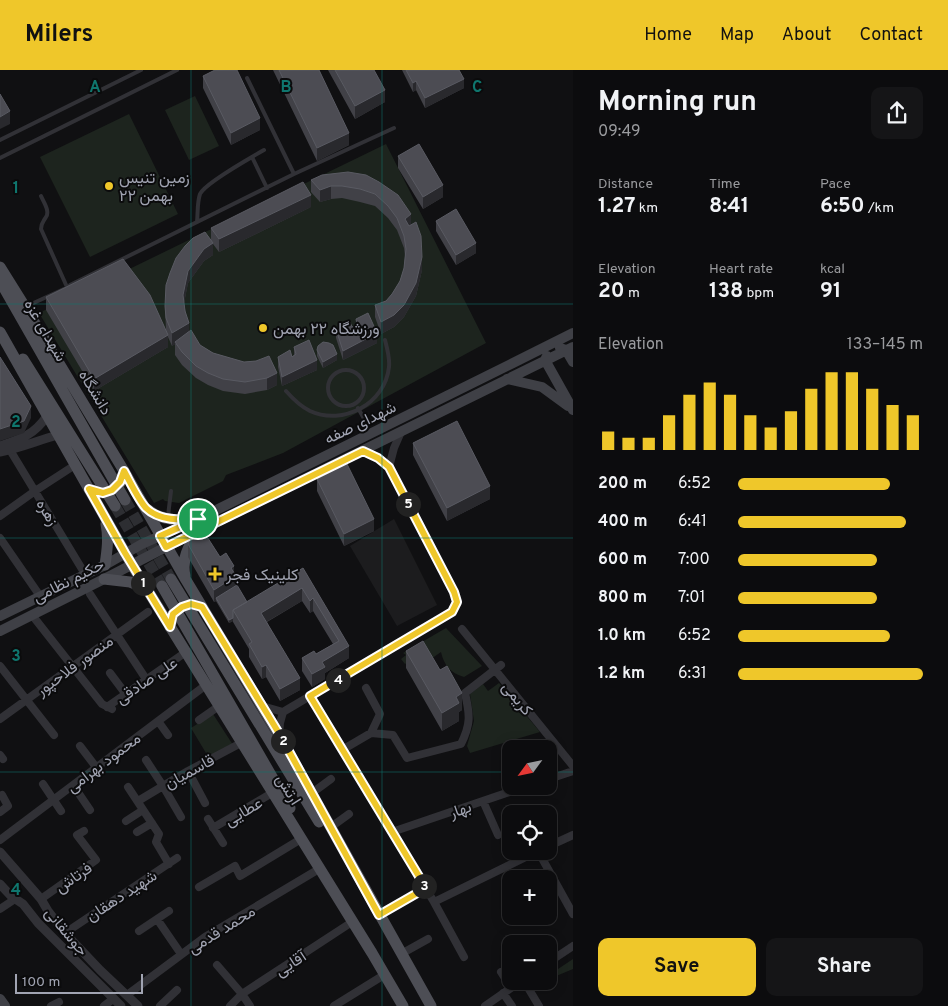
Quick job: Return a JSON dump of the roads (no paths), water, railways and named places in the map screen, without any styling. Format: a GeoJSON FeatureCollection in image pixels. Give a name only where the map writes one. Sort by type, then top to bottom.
{"type":"FeatureCollection","features":[{"type":"Feature","properties":{"kind":"main road","name":"دانشگاه"},"geometry":{"type":"LineString","coordinates":[[0,267],[124,471],[166,547]]}},
{"type":"Feature","properties":{"kind":"main road","name":"شهدای غزه"},"geometry":{"type":"LineString","coordinates":[[0,281],[125,500]]}},
{"type":"Feature","properties":{"kind":"main road","name":"شهدای غزه"},"geometry":{"type":"LineString","coordinates":[[0,321],[115,506]]}},
{"type":"Feature","properties":{"kind":"main road"},"geometry":{"type":"LineString","coordinates":[[0,332],[105,517],[115,559]]}},
{"type":"Feature","properties":{"kind":"main road","name":"شهدای صفه"},"geometry":{"type":"LineString","coordinates":[[149,556],[166,547],[199,524],[364,437],[573,333]]}},
{"type":"Feature","properties":{"kind":"main road"},"geometry":{"type":"LineString","coordinates":[[573,362],[570,348],[550,344],[545,360],[573,410]]}},
{"type":"Feature","properties":{"kind":"main road","name":"شهدای صفه"},"geometry":{"type":"LineString","coordinates":[[160,536],[199,524],[363,451],[570,348]]}},
{"type":"Feature","properties":{"kind":"main road"},"geometry":{"type":"LineString","coordinates":[[507,379],[542,387],[573,410]]}},
{"type":"Feature","properties":{"kind":"main road"},"geometry":{"type":"LineString","coordinates":[[89,489],[103,493],[112,490],[120,482],[124,471]]}},
{"type":"Feature","properties":{"kind":"main road"},"geometry":{"type":"LineString","coordinates":[[145,508],[156,515],[199,524],[184,558],[183,569],[186,580]]}},
{"type":"Feature","properties":{"kind":"main road"},"geometry":{"type":"LineString","coordinates":[[105,517],[108,549],[115,559],[123,562],[123,568],[120,571]]}},
{"type":"Feature","properties":{"kind":"main road","name":"حکیم نظامی"},"geometry":{"type":"LineString","coordinates":[[0,616],[160,536]]}},
{"type":"Feature","properties":{"kind":"main road","name":"ارتش"},"geometry":{"type":"LineString","coordinates":[[166,547],[280,735],[431,1006]]}},
{"type":"Feature","properties":{"kind":"main road","name":"حکیم نظامی"},"geometry":{"type":"LineString","coordinates":[[0,631],[88,591],[104,579],[149,556]]}},
{"type":"Feature","properties":{"kind":"main road","name":"ارتش"},"geometry":{"type":"LineString","coordinates":[[115,559],[132,565],[403,1006]]}},
{"type":"Feature","properties":{"kind":"main road"},"geometry":{"type":"LineString","coordinates":[[104,579],[130,582],[146,588]]}},
{"type":"Feature","properties":{"kind":"main road"},"geometry":{"type":"LineString","coordinates":[[372,953],[302,830],[167,582],[354,879],[386,926]]}},
{"type":"Feature","properties":{"kind":"main road"},"geometry":{"type":"LineString","coordinates":[[170,627],[173,614],[182,607],[191,604],[202,607]]}},
{"type":"Feature","properties":{"kind":"main road"},"geometry":{"type":"LineString","coordinates":[[0,999],[5,1006]]}},
{"type":"Feature","properties":{"kind":"street"},"geometry":{"type":"LineString","coordinates":[[36,430],[47,416]]}},
{"type":"Feature","properties":{"kind":"street"},"geometry":{"type":"LineString","coordinates":[[0,446],[14,442],[42,428],[48,432],[43,439]]}},
{"type":"Feature","properties":{"kind":"street"},"geometry":{"type":"LineString","coordinates":[[389,467],[394,448],[402,432]]}},
{"type":"Feature","properties":{"kind":"street"},"geometry":{"type":"LineString","coordinates":[[0,452],[58,436]]}},
{"type":"Feature","properties":{"kind":"street","name":"زهره"},"geometry":{"type":"LineString","coordinates":[[10,450],[85,574]]}},
{"type":"Feature","properties":{"kind":"street"},"geometry":{"type":"LineString","coordinates":[[280,735],[280,723],[283,712],[452,612],[457,602],[454,592],[389,467],[378,458],[363,451]]}},
{"type":"Feature","properties":{"kind":"street"},"geometry":{"type":"LineString","coordinates":[[0,516],[75,465]]}},
{"type":"Feature","properties":{"kind":"street"},"geometry":{"type":"LineString","coordinates":[[0,538],[40,596]]}},
{"type":"Feature","properties":{"kind":"street"},"geometry":{"type":"LineString","coordinates":[[88,591],[146,679]]}},
{"type":"Feature","properties":{"kind":"street","name":"منصور فلاحپور"},"geometry":{"type":"LineString","coordinates":[[0,719],[148,612]]}},
{"type":"Feature","properties":{"kind":"street"},"geometry":{"type":"LineString","coordinates":[[32,615],[73,667]]}},
{"type":"Feature","properties":{"kind":"street","name":"کریمی"},"geometry":{"type":"LineString","coordinates":[[462,629],[498,667],[573,766]]}},
{"type":"Feature","properties":{"kind":"street","name":"علی صادقی"},"geometry":{"type":"LineString","coordinates":[[73,667],[102,704],[109,708],[125,694],[186,652]]}},
{"type":"Feature","properties":{"kind":"street"},"geometry":{"type":"LineString","coordinates":[[0,666],[54,735]]}},
{"type":"Feature","properties":{"kind":"street"},"geometry":{"type":"LineString","coordinates":[[371,733],[393,735],[407,758],[461,744],[467,732],[469,722],[465,693],[498,667]]}},
{"type":"Feature","properties":{"kind":"street"},"geometry":{"type":"LineString","coordinates":[[110,673],[125,694]]}},
{"type":"Feature","properties":{"kind":"street","name":"محمود بهرامی"},"geometry":{"type":"LineString","coordinates":[[0,840],[206,685]]}},
{"type":"Feature","properties":{"kind":"street"},"geometry":{"type":"LineString","coordinates":[[342,750],[371,733],[380,714],[366,688]]}},
{"type":"Feature","properties":{"kind":"street"},"geometry":{"type":"LineString","coordinates":[[310,696],[426,888],[464,957]]}},
{"type":"Feature","properties":{"kind":"street"},"geometry":{"type":"LineString","coordinates":[[198,720],[219,706]]}},
{"type":"Feature","properties":{"kind":"street"},"geometry":{"type":"LineString","coordinates":[[262,706],[283,712]]}},
{"type":"Feature","properties":{"kind":"street"},"geometry":{"type":"LineString","coordinates":[[158,721],[168,735]]}},
{"type":"Feature","properties":{"kind":"street","name":"قاسمیان"},"geometry":{"type":"LineString","coordinates":[[138,802],[188,771],[241,743]]}},
{"type":"Feature","properties":{"kind":"street"},"geometry":{"type":"LineString","coordinates":[[80,746],[96,767]]}},
{"type":"Feature","properties":{"kind":"street"},"geometry":{"type":"LineString","coordinates":[[146,760],[181,817]]}},
{"type":"Feature","properties":{"kind":"street"},"geometry":{"type":"LineString","coordinates":[[188,771],[205,803]]}},
{"type":"Feature","properties":{"kind":"street"},"geometry":{"type":"LineString","coordinates":[[558,776],[573,771]]}},
{"type":"Feature","properties":{"kind":"street"},"geometry":{"type":"LineString","coordinates":[[312,793],[331,779]]}},
{"type":"Feature","properties":{"kind":"street"},"geometry":{"type":"LineString","coordinates":[[44,784],[61,811]]}},
{"type":"Feature","properties":{"kind":"street"},"geometry":{"type":"LineString","coordinates":[[73,785],[90,810]]}},
{"type":"Feature","properties":{"kind":"street"},"geometry":{"type":"LineString","coordinates":[[128,787],[159,834],[156,842],[170,864]]}},
{"type":"Feature","properties":{"kind":"street","name":"عطایی"},"geometry":{"type":"LineString","coordinates":[[213,828],[272,793]]}},
{"type":"Feature","properties":{"kind":"street"},"geometry":{"type":"LineString","coordinates":[[0,812],[8,806],[2,795]]}},
{"type":"Feature","properties":{"kind":"street","name":"بهار"},"geometry":{"type":"LineString","coordinates":[[392,832],[502,795]]}},
{"type":"Feature","properties":{"kind":"street"},"geometry":{"type":"LineString","coordinates":[[483,801],[498,835]]}},
{"type":"Feature","properties":{"kind":"street"},"geometry":{"type":"LineString","coordinates":[[126,820],[143,810]]}},
{"type":"Feature","properties":{"kind":"street"},"geometry":{"type":"LineString","coordinates":[[331,827],[349,814]]}},
{"type":"Feature","properties":{"kind":"street"},"geometry":{"type":"LineString","coordinates":[[208,819],[223,843]]}},
{"type":"Feature","properties":{"kind":"street"},"geometry":{"type":"LineString","coordinates":[[137,832],[152,823]]}},
{"type":"Feature","properties":{"kind":"street","name":"فرتاش"},"geometry":{"type":"LineString","coordinates":[[41,898],[96,860],[77,835],[84,830]]}},
{"type":"Feature","properties":{"kind":"street"},"geometry":{"type":"LineString","coordinates":[[557,842],[573,834]]}},
{"type":"Feature","properties":{"kind":"street"},"geometry":{"type":"LineString","coordinates":[[199,888],[235,866],[240,876],[301,839]]}},
{"type":"Feature","properties":{"kind":"street","name":"جوشقانی"},"geometry":{"type":"LineString","coordinates":[[0,852],[41,898],[48,911],[65,932],[100,970],[138,1006]]}},
{"type":"Feature","properties":{"kind":"street","name":"شهید دهقان"},"geometry":{"type":"LineString","coordinates":[[65,932],[178,858]]}},
{"type":"Feature","properties":{"kind":"street"},"geometry":{"type":"LineString","coordinates":[[434,902],[520,860]]}},
{"type":"Feature","properties":{"kind":"street"},"geometry":{"type":"LineString","coordinates":[[543,860],[573,914]]}},
{"type":"Feature","properties":{"kind":"street","name":"محمد قدمی"},"geometry":{"type":"LineString","coordinates":[[127,995],[204,937],[319,868]]}},
{"type":"Feature","properties":{"kind":"street","name":"جوشقانی"},"geometry":{"type":"LineString","coordinates":[[0,884],[11,896],[23,904],[38,923],[121,1006]]}},
{"type":"Feature","properties":{"kind":"street"},"geometry":{"type":"LineString","coordinates":[[379,915],[426,888]]}},
{"type":"Feature","properties":{"kind":"street"},"geometry":{"type":"LineString","coordinates":[[0,908],[15,899]]}},
{"type":"Feature","properties":{"kind":"street"},"geometry":{"type":"LineString","coordinates":[[38,923],[48,911]]}},
{"type":"Feature","properties":{"kind":"street"},"geometry":{"type":"LineString","coordinates":[[139,931],[168,911]]}},
{"type":"Feature","properties":{"kind":"street"},"geometry":{"type":"LineString","coordinates":[[157,919],[181,954]]}},
{"type":"Feature","properties":{"kind":"street","name":"آقایی"},"geometry":{"type":"LineString","coordinates":[[230,1006],[242,994],[352,922]]}},
{"type":"Feature","properties":{"kind":"street"},"geometry":{"type":"LineString","coordinates":[[401,954],[428,939]]}},
{"type":"Feature","properties":{"kind":"street"},"geometry":{"type":"LineString","coordinates":[[557,957],[573,946]]}},
{"type":"Feature","properties":{"kind":"street"},"geometry":{"type":"LineString","coordinates":[[216,965],[242,994],[250,1006]]}},
{"type":"Feature","properties":{"kind":"street"},"geometry":{"type":"LineString","coordinates":[[92,977],[100,970]]}},
{"type":"Feature","properties":{"kind":"street"},"geometry":{"type":"LineString","coordinates":[[334,1006],[384,975]]}},
{"type":"Feature","properties":{"kind":"street"},"geometry":{"type":"LineString","coordinates":[[160,1006],[177,990]]}},
{"type":"Feature","properties":{"kind":"street"},"geometry":{"type":"LineString","coordinates":[[484,1006],[508,990]]}},
{"type":"Feature","properties":{"kind":"street"},"geometry":{"type":"LineString","coordinates":[[528,990],[539,1006]]}},
{"type":"Feature","properties":{"kind":"street"},"geometry":{"type":"LineString","coordinates":[[504,993],[512,1006]]}},
{"type":"Feature","properties":{"kind":"street"},"geometry":{"type":"LineString","coordinates":[[104,1006],[113,998]]}},
{"type":"Feature","properties":{"kind":"lane"},"geometry":{"type":"LineString","coordinates":[[0,140],[141,70]]}},
{"type":"Feature","properties":{"kind":"lane"},"geometry":{"type":"LineString","coordinates":[[0,158],[177,70]]}},
{"type":"Feature","properties":{"kind":"lane"},"geometry":{"type":"LineString","coordinates":[[247,78],[294,174]]}},
{"type":"Feature","properties":{"kind":"lane"},"geometry":{"type":"LineString","coordinates":[[26,307],[294,174],[394,128]]}},
{"type":"Feature","properties":{"kind":"lane"},"geometry":{"type":"LineString","coordinates":[[198,222],[198,204],[201,193],[209,185],[264,150]]}},
{"type":"Feature","properties":{"kind":"lane"},"geometry":{"type":"LineString","coordinates":[[252,157],[267,188]]}},
{"type":"Feature","properties":{"kind":"lane"},"geometry":{"type":"LineString","coordinates":[[41,196],[47,210],[47,216],[41,224],[41,229],[68,287]]}},
{"type":"Feature","properties":{"kind":"lane"},"geometry":{"type":"LineString","coordinates":[[286,391],[297,403],[309,410],[323,415],[337,416],[350,414],[368,404],[383,386],[389,365],[385,340]]}},
{"type":"Feature","properties":{"kind":"lane"},"geometry":{"type":"LineString","coordinates":[[346,370],[358,374],[364,386],[364,393],[356,403],[344,406],[332,400],[328,387],[334,375],[346,370]]}},
{"type":"Feature","properties":{"kind":"lane"},"geometry":{"type":"LineString","coordinates":[[356,403],[367,424],[378,430]]}},
{"type":"Feature","properties":{"kind":"lane"},"geometry":{"type":"LineString","coordinates":[[364,437],[367,424]]}},
{"type":"Feature","properties":{"kind":"lane"},"geometry":{"type":"LineString","coordinates":[[167,518],[171,491]]}},
{"type":"Feature","properties":{"kind":"tunnel"},"geometry":{"type":"LineString","coordinates":[[125,500],[171,579]]}},
{"type":"Feature","properties":{"kind":"tunnel"},"geometry":{"type":"LineString","coordinates":[[115,506],[162,586]]}},
{"type":"Feature","properties":{"kind":"place","name":"زمین تنیس ۲۲ بهمن"},"geometry":{"type":"Point","coordinates":[109,186]}},
{"type":"Feature","properties":{"kind":"place","name":"ورزشگاه ۲۲ بهمن"},"geometry":{"type":"Point","coordinates":[263,328]}},
{"type":"Feature","properties":{"kind":"place","name":"کلینیک فجر"},"geometry":{"type":"Point","coordinates":[215,574]}}]}
